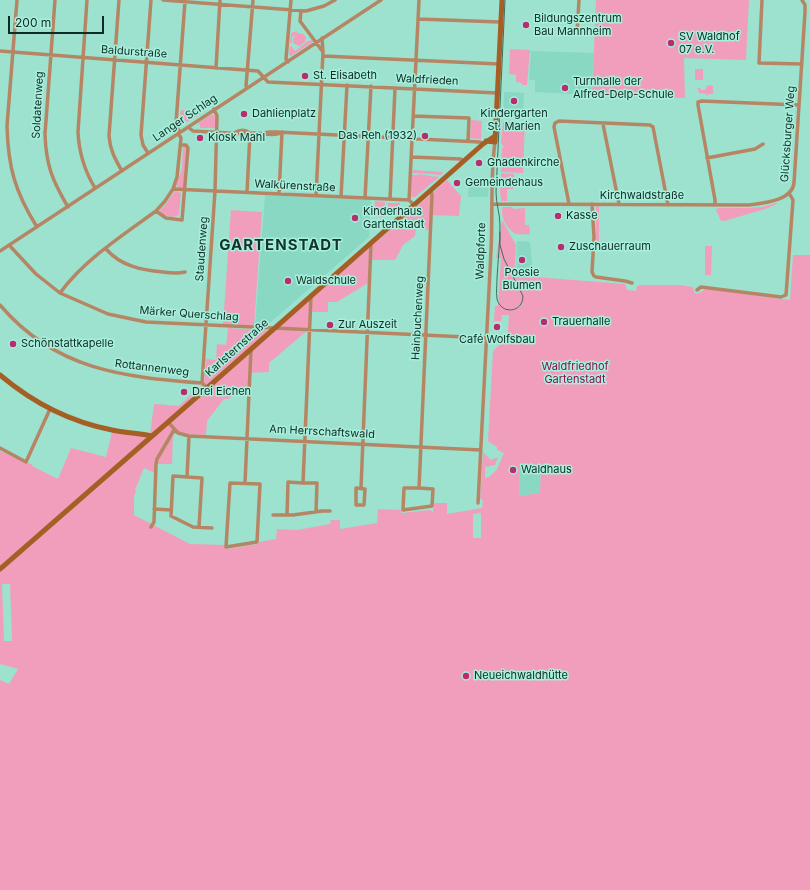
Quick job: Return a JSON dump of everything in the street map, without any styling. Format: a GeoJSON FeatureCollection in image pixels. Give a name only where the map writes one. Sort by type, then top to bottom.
{"type":"FeatureCollection","features":[{"type":"Feature","properties":{"kind":"street"},"geometry":{"type":"LineString","coordinates":[[17,0],[7,126],[7,145],[13,179],[20,197],[37,227]]}},
{"type":"Feature","properties":{"kind":"street","name":"Soldatenweg"},"geometry":{"type":"LineString","coordinates":[[55,0],[45,134],[46,155],[50,173],[68,206]]}},
{"type":"Feature","properties":{"kind":"street"},"geometry":{"type":"LineString","coordinates":[[88,0],[78,148],[82,162],[95,188]]}},
{"type":"Feature","properties":{"kind":"street"},"geometry":{"type":"LineString","coordinates":[[119,0],[109,136],[110,147],[114,158],[122,171]]}},
{"type":"Feature","properties":{"kind":"street"},"geometry":{"type":"LineString","coordinates":[[148,153],[143,145],[141,135],[151,0]]}},
{"type":"Feature","properties":{"kind":"street"},"geometry":{"type":"LineString","coordinates":[[163,0],[220,2],[253,7],[301,11],[315,9],[335,0]]}},
{"type":"Feature","properties":{"kind":"street"},"geometry":{"type":"LineString","coordinates":[[246,86],[253,0]]}},
{"type":"Feature","properties":{"kind":"street"},"geometry":{"type":"LineString","coordinates":[[288,62],[286,59],[290,0]]}},
{"type":"Feature","properties":{"kind":"street","name":"Langer Schlag"},"geometry":{"type":"LineString","coordinates":[[0,251],[381,0]]}},
{"type":"Feature","properties":{"kind":"street"},"geometry":{"type":"LineString","coordinates":[[414,205],[409,200],[419,0]]}},
{"type":"Feature","properties":{"kind":"street","name":"Waldpforte"},"geometry":{"type":"LineString","coordinates":[[478,503],[502,0]]}},
{"type":"Feature","properties":{"kind":"street"},"geometry":{"type":"LineString","coordinates":[[577,33],[578,0]]}},
{"type":"Feature","properties":{"kind":"street"},"geometry":{"type":"LineString","coordinates":[[762,0],[759,63],[802,64]]}},
{"type":"Feature","properties":{"kind":"street","name":"Glücksburger Weg"},"geometry":{"type":"LineString","coordinates":[[697,290],[700,287],[781,297],[786,295],[793,200],[789,193],[794,185],[805,9],[802,0]]}},
{"type":"Feature","properties":{"kind":"street"},"geometry":{"type":"LineString","coordinates":[[60,293],[74,275],[156,211],[173,189],[179,171],[181,145],[181,138],[176,123],[185,1]]}},
{"type":"Feature","properties":{"kind":"street"},"geometry":{"type":"LineString","coordinates":[[216,68],[220,2]]}},
{"type":"Feature","properties":{"kind":"street"},"geometry":{"type":"LineString","coordinates":[[301,11],[300,22],[316,42],[323,54]]}},
{"type":"Feature","properties":{"kind":"street"},"geometry":{"type":"LineString","coordinates":[[418,19],[500,22]]}},
{"type":"Feature","properties":{"kind":"street"},"geometry":{"type":"LineString","coordinates":[[316,196],[323,54],[322,38]]}},
{"type":"Feature","properties":{"kind":"street","name":"Baldurstraße"},"geometry":{"type":"LineString","coordinates":[[0,51],[258,71],[263,77]]}},
{"type":"Feature","properties":{"kind":"street"},"geometry":{"type":"LineString","coordinates":[[323,54],[499,64]]}},
{"type":"Feature","properties":{"kind":"street","name":"Waldfrieden"},"geometry":{"type":"LineString","coordinates":[[263,77],[268,82],[497,93]]}},
{"type":"Feature","properties":{"kind":"street"},"geometry":{"type":"LineString","coordinates":[[341,197],[347,85]]}},
{"type":"Feature","properties":{"kind":"street"},"geometry":{"type":"LineString","coordinates":[[365,198],[371,86]]}},
{"type":"Feature","properties":{"kind":"street"},"geometry":{"type":"LineString","coordinates":[[390,199],[395,88]]}},
{"type":"Feature","properties":{"kind":"street"},"geometry":{"type":"LineString","coordinates":[[715,205],[716,200],[698,106],[699,102],[709,101],[799,105]]}},
{"type":"Feature","properties":{"kind":"street","name":"Staudenweg"},"geometry":{"type":"LineString","coordinates":[[202,383],[215,191],[217,116],[214,110]]}},
{"type":"Feature","properties":{"kind":"street"},"geometry":{"type":"LineString","coordinates":[[413,116],[469,118],[468,141]]}},
{"type":"Feature","properties":{"kind":"street"},"geometry":{"type":"LineString","coordinates":[[568,204],[554,127],[557,122],[650,125],[653,127],[668,205]]}},
{"type":"Feature","properties":{"kind":"street"},"geometry":{"type":"LineString","coordinates":[[603,124],[619,204]]}},
{"type":"Feature","properties":{"kind":"street"},"geometry":{"type":"LineString","coordinates":[[188,127],[193,131],[234,133],[240,130],[250,133],[276,135],[282,132],[485,143],[495,142]]}},
{"type":"Feature","properties":{"kind":"street"},"geometry":{"type":"LineString","coordinates":[[279,194],[282,132]]}},
{"type":"Feature","properties":{"kind":"street"},"geometry":{"type":"LineString","coordinates":[[247,192],[250,133]]}},
{"type":"Feature","properties":{"kind":"street","name":"Karlsternstraße"},"geometry":{"type":"LineString","coordinates":[[0,569],[463,162],[495,136]]}},
{"type":"Feature","properties":{"kind":"street"},"geometry":{"type":"LineString","coordinates":[[708,158],[755,148],[763,144]]}},
{"type":"Feature","properties":{"kind":"street"},"geometry":{"type":"LineString","coordinates":[[156,211],[166,218],[182,220],[188,148],[186,145],[181,145]]}},
{"type":"Feature","properties":{"kind":"street"},"geometry":{"type":"LineString","coordinates":[[411,157],[460,159],[463,162]]}},
{"type":"Feature","properties":{"kind":"street","name":"Walkürenstraße"},"geometry":{"type":"LineString","coordinates":[[173,189],[409,200]]}},
{"type":"Feature","properties":{"kind":"street","name":"Hainbuchenweg"},"geometry":{"type":"LineString","coordinates":[[419,488],[431,191]]}},
{"type":"Feature","properties":{"kind":"street","name":"Kirchwaldstraße"},"geometry":{"type":"LineString","coordinates":[[492,204],[757,204],[775,200],[789,193]]}},
{"type":"Feature","properties":{"kind":"street"},"geometry":{"type":"LineString","coordinates":[[592,204],[594,237],[593,274],[596,277],[625,280],[632,283]]}},
{"type":"Feature","properties":{"kind":"street"},"geometry":{"type":"LineString","coordinates":[[361,488],[371,244]]}},
{"type":"Feature","properties":{"kind":"street","name":"Märker Querschlag"},"geometry":{"type":"LineString","coordinates":[[9,245],[36,274],[60,293],[108,314],[126,319],[146,322],[487,338]]}},
{"type":"Feature","properties":{"kind":"street"},"geometry":{"type":"LineString","coordinates":[[106,249],[111,255],[122,263],[135,268],[148,271],[185,272]]}},
{"type":"Feature","properties":{"kind":"street"},"geometry":{"type":"LineString","coordinates":[[303,483],[311,296]]}},
{"type":"Feature","properties":{"kind":"street","name":"Rottannenweg"},"geometry":{"type":"LineString","coordinates":[[0,305],[29,333],[44,344],[74,360],[106,371],[138,377],[202,383]]}},
{"type":"Feature","properties":{"kind":"street"},"geometry":{"type":"LineString","coordinates":[[245,483],[251,349]]}},
{"type":"Feature","properties":{"kind":"street"},"geometry":{"type":"LineString","coordinates":[[0,375],[26,395],[50,409],[69,417],[99,427],[152,436]]}},
{"type":"Feature","properties":{"kind":"street"},"geometry":{"type":"LineString","coordinates":[[202,383],[207,388]]}},
{"type":"Feature","properties":{"kind":"street"},"geometry":{"type":"LineString","coordinates":[[0,448],[26,462],[50,409]]}},
{"type":"Feature","properties":{"kind":"street"},"geometry":{"type":"LineString","coordinates":[[151,528],[154,522],[157,459],[174,430],[168,422]]}},
{"type":"Feature","properties":{"kind":"street","name":"Am Herrschaftswald"},"geometry":{"type":"LineString","coordinates":[[174,430],[182,435],[189,436],[481,450]]}},
{"type":"Feature","properties":{"kind":"street"},"geometry":{"type":"LineString","coordinates":[[187,477],[189,436]]}},
{"type":"Feature","properties":{"kind":"street"},"geometry":{"type":"LineString","coordinates":[[199,527],[202,478],[172,476],[171,516],[193,527],[212,528]]}},
{"type":"Feature","properties":{"kind":"street"},"geometry":{"type":"LineString","coordinates":[[230,482],[245,483],[260,484],[257,542],[226,547],[230,482]]}},
{"type":"Feature","properties":{"kind":"street"},"geometry":{"type":"LineString","coordinates":[[287,515],[288,482],[317,484],[316,512]]}},
{"type":"Feature","properties":{"kind":"street"},"geometry":{"type":"LineString","coordinates":[[356,488],[361,488],[365,489],[364,505],[356,505],[356,488]]}},
{"type":"Feature","properties":{"kind":"street"},"geometry":{"type":"LineString","coordinates":[[404,488],[419,488],[433,489],[432,506],[403,510],[404,488]]}},
{"type":"Feature","properties":{"kind":"street"},"geometry":{"type":"LineString","coordinates":[[154,510],[171,510]]}},
{"type":"Feature","properties":{"kind":"street"},"geometry":{"type":"LineString","coordinates":[[273,515],[330,511]]}},
{"type":"Feature","properties":{"kind":"shaded area"},"geometry":{"type":"Polygon","coordinates":[[[531,51],[594,53],[591,95],[535,92],[535,80],[529,80],[531,51]]]}},
{"type":"Feature","properties":{"kind":"shaded area","name":"Kindergarten St. Marien"},"geometry":{"type":"Polygon","coordinates":[[[504,92],[524,93],[523,117],[503,116],[504,92]]]}},
{"type":"Feature","properties":{"kind":"shaded area"},"geometry":{"type":"Polygon","coordinates":[[[469,177],[489,178],[488,197],[468,197],[469,177]]]}},
{"type":"Feature","properties":{"kind":"shaded area","name":"Waldschule"},"geometry":{"type":"Polygon","coordinates":[[[265,195],[371,200],[369,237],[266,326],[255,325],[265,195]]]}},
{"type":"Feature","properties":{"kind":"shaded area"},"geometry":{"type":"Polygon","coordinates":[[[517,241],[530,242],[533,275],[516,275],[517,241]]]}},
{"type":"Feature","properties":{"kind":"shaded area"},"geometry":{"type":"Polygon","coordinates":[[[520,463],[541,465],[540,493],[519,496],[520,463]]]}},
{"type":"Feature","properties":{"kind":"green space","name":"SV Waldhof 07 e.V."},"geometry":{"type":"Polygon","coordinates":[[[596,0],[749,0],[746,60],[684,58],[685,98],[592,95],[596,0]]]}},
{"type":"Feature","properties":{"kind":"green space"},"geometry":{"type":"Polygon","coordinates":[[[297,31],[297,33],[303,34],[306,37],[305,42],[299,46],[293,43],[295,35],[292,37],[292,43],[290,43],[291,33],[297,31]]]}},
{"type":"Feature","properties":{"kind":"green space"},"geometry":{"type":"Polygon","coordinates":[[[312,40],[313,42],[291,56],[289,55],[290,46],[295,51],[308,41],[312,40]]]}},
{"type":"Feature","properties":{"kind":"green space"},"geometry":{"type":"Polygon","coordinates":[[[510,49],[530,50],[527,85],[522,85],[522,83],[516,82],[516,75],[509,74],[510,49]]]}},
{"type":"Feature","properties":{"kind":"green space"},"geometry":{"type":"Polygon","coordinates":[[[695,69],[703,69],[703,80],[695,80],[695,69]]]}},
{"type":"Feature","properties":{"kind":"green space"},"geometry":{"type":"Polygon","coordinates":[[[708,85],[713,86],[713,94],[709,94],[707,96],[706,94],[699,93],[697,89],[700,87],[701,90],[705,90],[708,85]]]}},
{"type":"Feature","properties":{"kind":"green space"},"geometry":{"type":"Polygon","coordinates":[[[181,110],[201,111],[200,114],[187,122],[180,114],[181,110]]]}},
{"type":"Feature","properties":{"kind":"green space"},"geometry":{"type":"Polygon","coordinates":[[[212,114],[216,117],[215,128],[200,128],[198,123],[212,114]]]}},
{"type":"Feature","properties":{"kind":"green space"},"geometry":{"type":"Polygon","coordinates":[[[471,120],[482,121],[481,139],[470,138],[471,120]]]}},
{"type":"Feature","properties":{"kind":"green space"},"geometry":{"type":"Polygon","coordinates":[[[503,122],[525,122],[523,173],[501,172],[502,148],[504,147],[501,143],[503,122]]]}},
{"type":"Feature","properties":{"kind":"green space"},"geometry":{"type":"Polygon","coordinates":[[[185,146],[187,148],[183,188],[178,188],[176,185],[182,169],[183,147],[185,146]]]}},
{"type":"Feature","properties":{"kind":"green space"},"geometry":{"type":"Polygon","coordinates":[[[413,170],[444,172],[440,175],[412,173],[413,170]]]}},
{"type":"Feature","properties":{"kind":"green space"},"geometry":{"type":"Polygon","coordinates":[[[501,173],[514,174],[513,189],[507,189],[507,201],[501,201],[501,173]]]}},
{"type":"Feature","properties":{"kind":"green space"},"geometry":{"type":"Polygon","coordinates":[[[419,174],[432,176],[431,181],[433,176],[439,177],[415,197],[411,197],[412,175],[419,174]]]}},
{"type":"Feature","properties":{"kind":"green space","name":"Waldfriedhof Gartenstadt"},"geometry":{"type":"Polygon","coordinates":[[[447,180],[461,196],[459,216],[430,215],[429,230],[416,229],[415,236],[403,245],[395,260],[369,260],[368,283],[337,302],[328,302],[328,312],[309,312],[309,329],[269,363],[269,372],[248,373],[248,385],[228,399],[224,399],[207,421],[206,435],[173,434],[172,464],[155,464],[155,473],[144,468],[135,490],[134,515],[190,544],[226,545],[228,549],[258,544],[259,542],[276,539],[277,529],[297,530],[330,524],[331,520],[340,520],[340,529],[377,523],[378,509],[401,510],[402,513],[430,510],[433,512],[434,503],[447,503],[447,514],[482,508],[483,501],[480,498],[483,452],[491,460],[498,457],[495,465],[485,467],[485,478],[489,477],[497,469],[504,453],[497,450],[497,447],[488,441],[493,351],[499,345],[507,343],[509,315],[502,315],[501,321],[494,321],[495,306],[498,306],[501,258],[496,258],[502,220],[516,245],[514,277],[535,277],[625,284],[627,290],[636,291],[637,286],[641,285],[679,285],[693,287],[694,292],[697,294],[706,289],[790,300],[793,255],[810,255],[810,890],[0,890],[0,680],[9,684],[18,669],[0,665],[0,451],[33,465],[32,466],[58,479],[71,448],[106,457],[112,432],[150,435],[154,404],[179,406],[204,383],[206,359],[216,360],[217,344],[226,345],[228,328],[274,331],[447,180]],[[520,464],[519,496],[540,493],[541,465],[520,464]],[[481,513],[473,514],[473,538],[481,538],[481,513]],[[2,584],[4,641],[12,641],[10,584],[2,584]]]}},
{"type":"Feature","properties":{"kind":"green space"},"geometry":{"type":"Polygon","coordinates":[[[175,191],[181,193],[179,215],[173,217],[161,214],[160,210],[175,191]]]}},
{"type":"Feature","properties":{"kind":"green space"},"geometry":{"type":"Polygon","coordinates":[[[375,201],[385,202],[384,217],[374,216],[375,201]]]}},
{"type":"Feature","properties":{"kind":"green space"},"geometry":{"type":"Polygon","coordinates":[[[388,203],[400,203],[399,210],[395,214],[387,214],[388,203]]]}},
{"type":"Feature","properties":{"kind":"green space"},"geometry":{"type":"Polygon","coordinates":[[[777,204],[765,209],[724,221],[721,221],[716,210],[718,208],[762,207],[777,204]]]}},
{"type":"Feature","properties":{"kind":"green space"},"geometry":{"type":"Polygon","coordinates":[[[597,206],[599,206],[599,242],[596,242],[597,206]]]}},
{"type":"Feature","properties":{"kind":"green space"},"geometry":{"type":"Polygon","coordinates":[[[503,207],[512,207],[514,209],[525,208],[525,225],[529,225],[530,234],[517,234],[510,230],[503,219],[503,207]]]}},
{"type":"Feature","properties":{"kind":"green space"},"geometry":{"type":"Polygon","coordinates":[[[231,210],[262,212],[254,326],[223,324],[231,210]]]}},
{"type":"Feature","properties":{"kind":"green space"},"geometry":{"type":"Polygon","coordinates":[[[705,246],[712,246],[711,275],[705,275],[705,246]]]}},
{"type":"Feature","properties":{"kind":"tram line"},"geometry":{"type":"LineString","coordinates":[[500,232],[500,245],[504,259],[523,296],[520,306],[512,310],[503,308],[497,299],[500,225],[496,192],[505,0]]}},
{"type":"Feature","properties":{"kind":"place","name":"Bildungszentrum Bau Mannheim"},"geometry":{"type":"Point","coordinates":[526,25]}},
{"type":"Feature","properties":{"kind":"place","name":"SV Waldhof 07 e.V."},"geometry":{"type":"Point","coordinates":[671,43]}},
{"type":"Feature","properties":{"kind":"place","name":"St. Elisabeth"},"geometry":{"type":"Point","coordinates":[305,76]}},
{"type":"Feature","properties":{"kind":"place","name":"Turnhalle der Alfred-Delp-Schule"},"geometry":{"type":"Point","coordinates":[565,88]}},
{"type":"Feature","properties":{"kind":"place","name":"Kindergarten St. Marien"},"geometry":{"type":"Point","coordinates":[514,101]}},
{"type":"Feature","properties":{"kind":"place","name":"Dahlienplatz"},"geometry":{"type":"Point","coordinates":[244,114]}},
{"type":"Feature","properties":{"kind":"place","name":"Das Reh (1932)"},"geometry":{"type":"Point","coordinates":[425,136]}},
{"type":"Feature","properties":{"kind":"place","name":"Kiosk Mahl"},"geometry":{"type":"Point","coordinates":[200,138]}},
{"type":"Feature","properties":{"kind":"place","name":"Gnadenkirche"},"geometry":{"type":"Point","coordinates":[479,163]}},
{"type":"Feature","properties":{"kind":"place","name":"Gemeindehaus"},"geometry":{"type":"Point","coordinates":[457,183]}},
{"type":"Feature","properties":{"kind":"place","name":"Kasse"},"geometry":{"type":"Point","coordinates":[558,216]}},
{"type":"Feature","properties":{"kind":"place","name":"Kinderhaus Gartenstadt"},"geometry":{"type":"Point","coordinates":[355,218]}},
{"type":"Feature","properties":{"kind":"place","name":"Zuschauerraum"},"geometry":{"type":"Point","coordinates":[561,247]}},
{"type":"Feature","properties":{"kind":"place","name":"Poesie Blumen"},"geometry":{"type":"Point","coordinates":[522,260]}},
{"type":"Feature","properties":{"kind":"place","name":"Waldschule"},"geometry":{"type":"Point","coordinates":[288,281]}},
{"type":"Feature","properties":{"kind":"place","name":"Trauerhalle"},"geometry":{"type":"Point","coordinates":[544,322]}},
{"type":"Feature","properties":{"kind":"place","name":"Zur Auszeit"},"geometry":{"type":"Point","coordinates":[330,325]}},
{"type":"Feature","properties":{"kind":"place","name":"Café Wolfsbau"},"geometry":{"type":"Point","coordinates":[497,327]}},
{"type":"Feature","properties":{"kind":"place","name":"Schönstattkapelle"},"geometry":{"type":"Point","coordinates":[13,344]}},
{"type":"Feature","properties":{"kind":"place","name":"Drei Eichen"},"geometry":{"type":"Point","coordinates":[184,392]}},
{"type":"Feature","properties":{"kind":"place","name":"Waldhaus"},"geometry":{"type":"Point","coordinates":[513,470]}},
{"type":"Feature","properties":{"kind":"place","name":"Neueichwaldhütte"},"geometry":{"type":"Point","coordinates":[466,676]}},
{"type":"Feature","properties":{"kind":"district","name":"GARTENSTADT"},"geometry":{"type":"Point","coordinates":[281,245]}}]}
